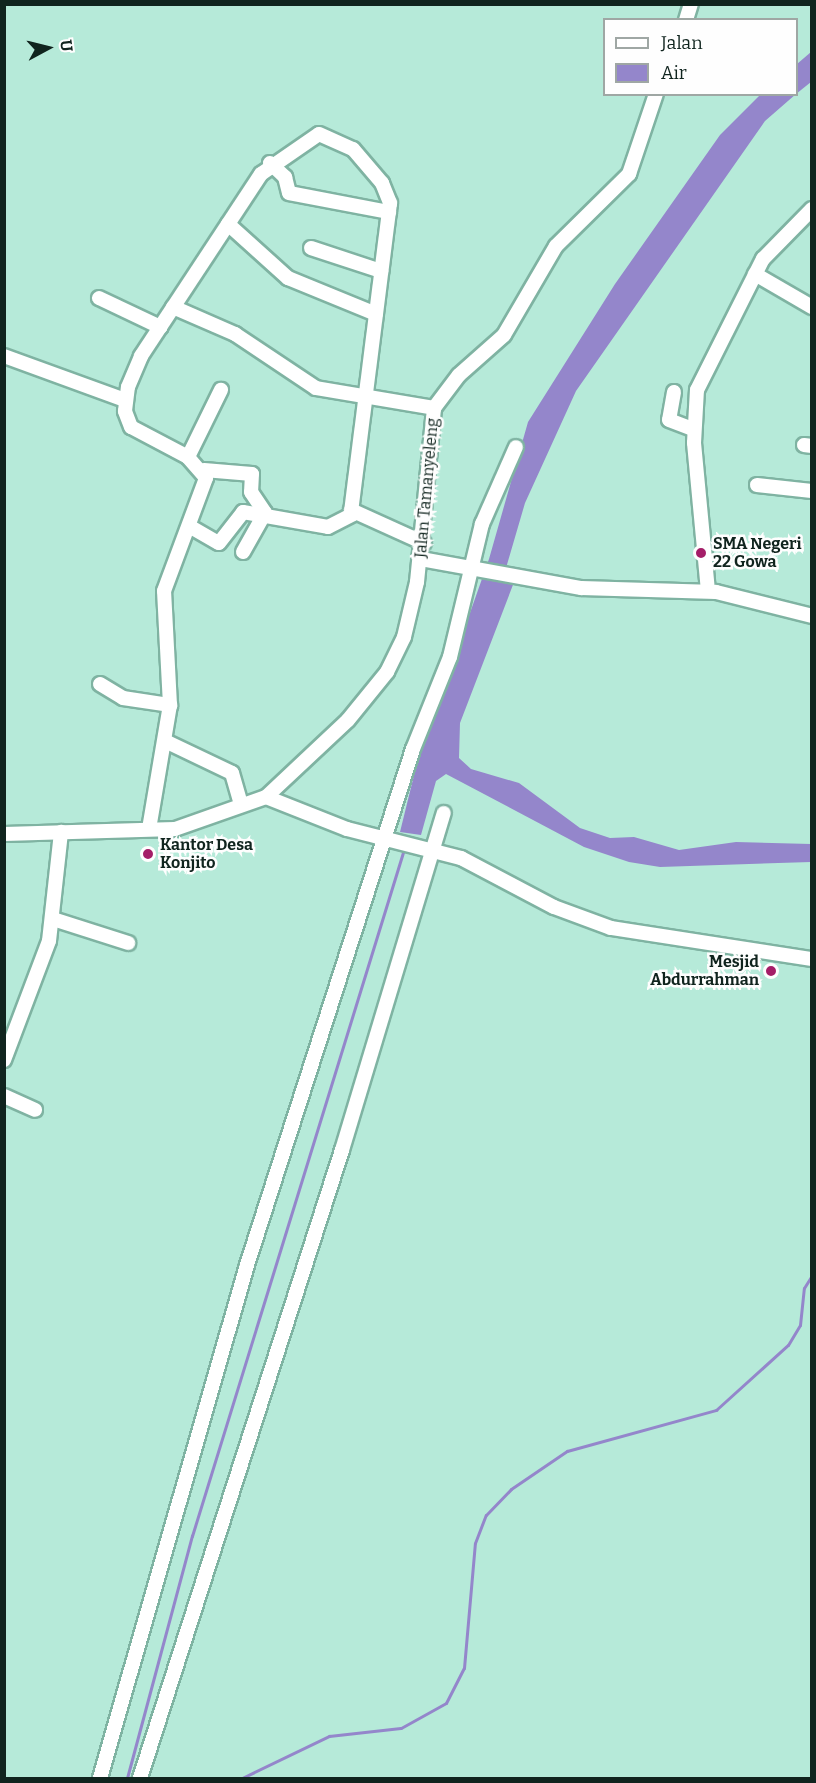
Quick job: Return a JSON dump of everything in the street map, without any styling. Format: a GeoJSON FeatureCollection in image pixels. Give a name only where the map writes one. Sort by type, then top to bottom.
{"type":"FeatureCollection","features":[{"type":"Feature","properties":{"kind":"street","name":"Jalan Tamanyeleng"},"geometry":{"type":"LineString","coordinates":[[266,797],[348,720],[387,672],[404,637],[424,543],[434,408],[459,375],[504,335],[556,246],[629,174],[655,96]]}},
{"type":"Feature","properties":{"kind":"street"},"geometry":{"type":"LineString","coordinates":[[265,513],[251,492],[252,474],[204,470],[188,457],[131,427],[125,400],[135,366],[270,163],[309,138],[333,136],[353,149],[382,183],[389,212],[350,504],[353,514]]}},
{"type":"Feature","properties":{"kind":"street"},"geometry":{"type":"LineString","coordinates":[[270,163],[285,177],[289,193],[389,212]]}},
{"type":"Feature","properties":{"kind":"street"},"geometry":{"type":"LineString","coordinates":[[708,591],[693,429],[699,383],[755,274],[775,244],[812,210]]}},
{"type":"Feature","properties":{"kind":"street"},"geometry":{"type":"LineString","coordinates":[[228,224],[288,278],[376,314]]}},
{"type":"Feature","properties":{"kind":"street"},"geometry":{"type":"LineString","coordinates":[[311,248],[381,271]]}},
{"type":"Feature","properties":{"kind":"street"},"geometry":{"type":"LineString","coordinates":[[755,274],[812,307]]}},
{"type":"Feature","properties":{"kind":"street"},"geometry":{"type":"LineString","coordinates":[[99,298],[160,327]]}},
{"type":"Feature","properties":{"kind":"street"},"geometry":{"type":"LineString","coordinates":[[173,307],[235,334],[316,388],[365,400],[434,408]]}},
{"type":"Feature","properties":{"kind":"street"},"geometry":{"type":"LineString","coordinates":[[4,356],[125,400]]}},
{"type":"Feature","properties":{"kind":"street"},"geometry":{"type":"LineString","coordinates":[[188,457],[221,390]]}},
{"type":"Feature","properties":{"kind":"street"},"geometry":{"type":"LineString","coordinates":[[674,392],[669,420],[693,429]]}},
{"type":"Feature","properties":{"kind":"street"},"geometry":{"type":"LineString","coordinates":[[100,1779],[247,1265],[391,841],[478,570],[482,524],[516,447]]}},
{"type":"Feature","properties":{"kind":"street"},"geometry":{"type":"LineString","coordinates":[[149,829],[170,705],[164,591],[205,486],[204,470]]}},
{"type":"Feature","properties":{"kind":"street"},"geometry":{"type":"LineString","coordinates":[[758,485],[812,491]]}},
{"type":"Feature","properties":{"kind":"street"},"geometry":{"type":"LineString","coordinates":[[189,526],[219,543],[241,513],[265,513],[328,527],[353,514],[424,543]]}},
{"type":"Feature","properties":{"kind":"street"},"geometry":{"type":"LineString","coordinates":[[243,552],[265,513]]}},
{"type":"Feature","properties":{"kind":"street"},"geometry":{"type":"LineString","coordinates":[[421,559],[525,580],[581,588],[708,591],[812,616]]}},
{"type":"Feature","properties":{"kind":"street"},"geometry":{"type":"LineString","coordinates":[[100,684],[123,698],[170,705]]}},
{"type":"Feature","properties":{"kind":"street"},"geometry":{"type":"LineString","coordinates":[[165,741],[232,773],[241,804]]}},
{"type":"Feature","properties":{"kind":"street"},"geometry":{"type":"LineString","coordinates":[[4,834],[191,826],[241,804],[266,797],[391,841],[429,849],[611,928],[812,959]]}},
{"type":"Feature","properties":{"kind":"street"},"geometry":{"type":"LineString","coordinates":[[140,1779],[342,1150],[429,849],[444,813]]}},
{"type":"Feature","properties":{"kind":"street"},"geometry":{"type":"LineString","coordinates":[[4,1060],[53,919],[61,832]]}},
{"type":"Feature","properties":{"kind":"street"},"geometry":{"type":"LineString","coordinates":[[53,919],[128,943]]}},
{"type":"Feature","properties":{"kind":"street"},"geometry":{"type":"LineString","coordinates":[[4,1096],[35,1110]]}},
{"type":"Feature","properties":{"kind":"water"},"geometry":{"type":"Polygon","coordinates":[[[811,52],[811,82],[798,92],[798,63],[811,52]]]}},
{"type":"Feature","properties":{"kind":"water"},"geometry":{"type":"Polygon","coordinates":[[[759,96],[794,96],[765,121],[576,391],[525,503],[506,568],[516,577],[460,723],[459,758],[471,769],[519,783],[580,828],[610,838],[634,837],[679,850],[736,842],[811,844],[811,862],[660,867],[629,862],[584,847],[446,774],[436,781],[421,835],[400,832],[417,763],[489,559],[528,422],[615,284],[720,135],[759,96]]]}},
{"type":"Feature","properties":{"kind":"waterway"},"geometry":{"type":"LineString","coordinates":[[127,1778],[192,1536],[404,849]]}},
{"type":"Feature","properties":{"kind":"waterway"},"geometry":{"type":"LineString","coordinates":[[242,1778],[329,1736],[401,1728],[446,1703],[464,1668],[475,1543],[486,1515],[511,1489],[567,1451],[716,1410],[788,1345],[800,1325],[804,1288],[812,1275]]}},
{"type":"Feature","properties":{"kind":"place","name":"SMA Negeri 22 Gowa"},"geometry":{"type":"Point","coordinates":[701,553]}},
{"type":"Feature","properties":{"kind":"place","name":"Kantor Desa Konjito"},"geometry":{"type":"Point","coordinates":[148,854]}},
{"type":"Feature","properties":{"kind":"place","name":"Mesjid Abdurrahman"},"geometry":{"type":"Point","coordinates":[771,971]}}]}
